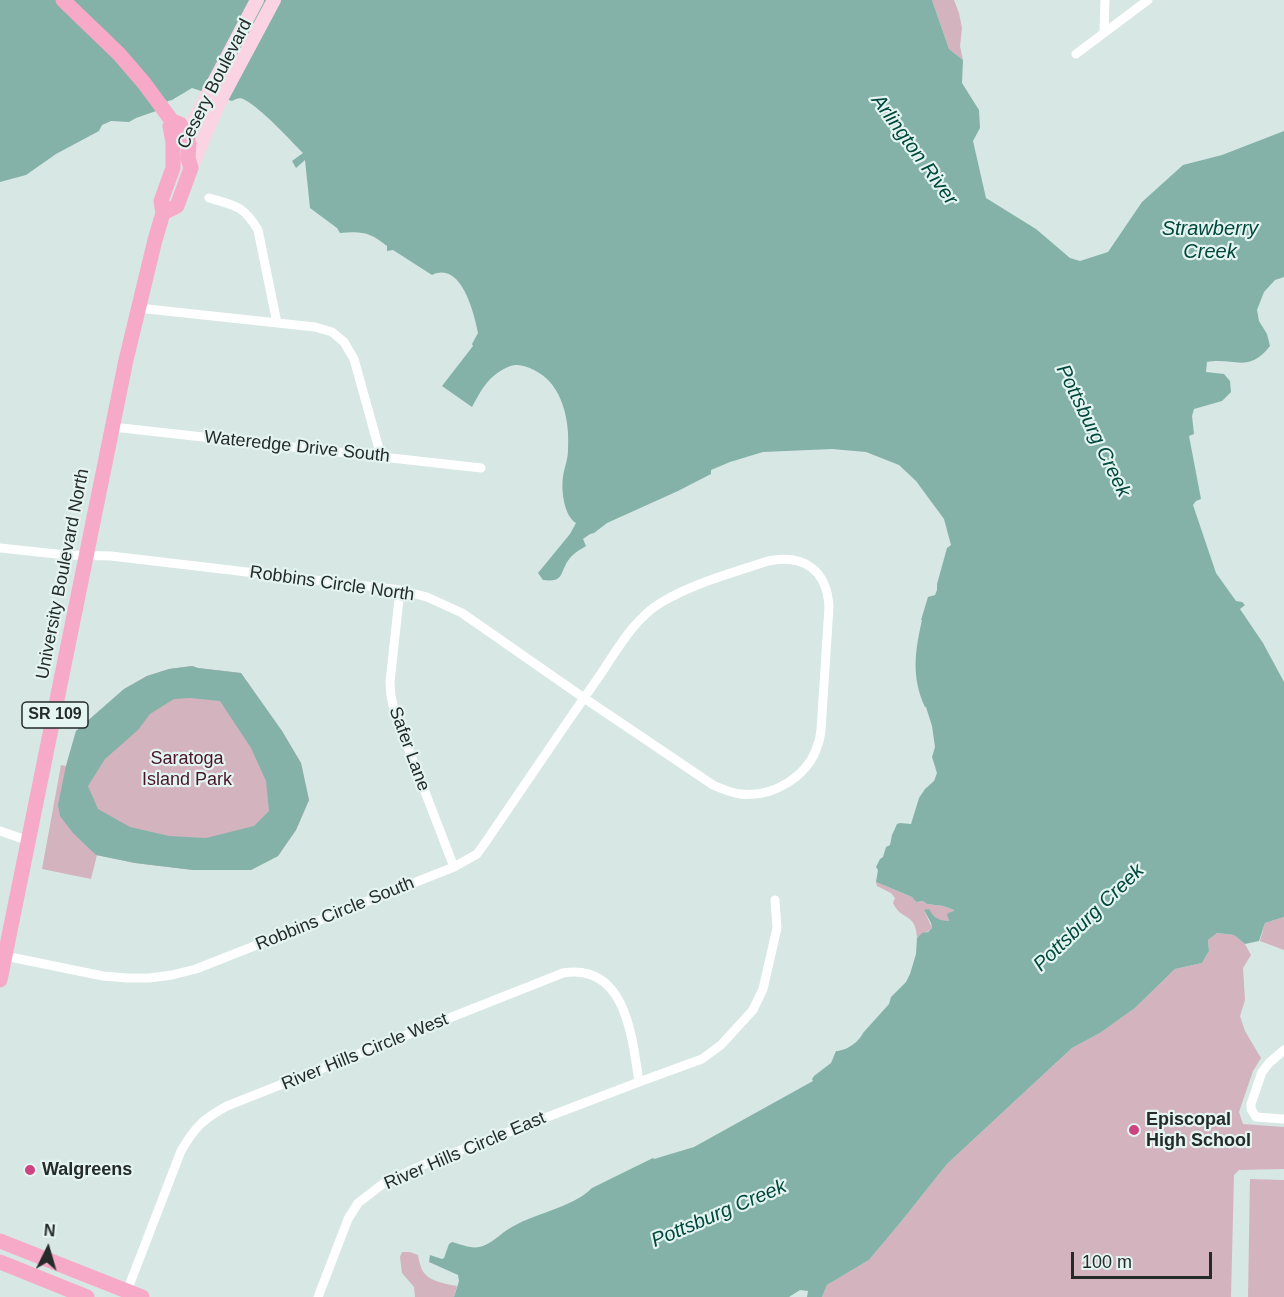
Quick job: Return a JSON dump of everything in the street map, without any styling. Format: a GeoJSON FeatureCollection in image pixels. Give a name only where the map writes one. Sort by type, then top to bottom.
{"type":"FeatureCollection","features":[{"type":"Feature","properties":{"kind":"main road"},"geometry":{"type":"LineString","coordinates":[[63,0],[119,54],[172,121],[180,124],[187,136]]}},
{"type":"Feature","properties":{"kind":"main road","name":"Cesery Boulevard"},"geometry":{"type":"LineString","coordinates":[[173,168],[206,97],[257,0]]}},
{"type":"Feature","properties":{"kind":"main road","name":"Cesery Boulevard"},"geometry":{"type":"LineString","coordinates":[[191,168],[219,103],[274,0]]}},
{"type":"Feature","properties":{"kind":"main road","name":"University Boulevard North"},"geometry":{"type":"LineString","coordinates":[[0,980],[138,308],[154,240],[163,213],[161,201],[173,168],[174,142],[170,126],[172,121]]}},
{"type":"Feature","properties":{"kind":"main road","name":"University Boulevard North"},"geometry":{"type":"LineString","coordinates":[[163,213],[177,206],[191,168],[187,136]]}},
{"type":"Feature","properties":{"kind":"main road"},"geometry":{"type":"LineString","coordinates":[[0,1241],[142,1297]]}},
{"type":"Feature","properties":{"kind":"main road"},"geometry":{"type":"LineString","coordinates":[[0,1262],[87,1297]]}},
{"type":"Feature","properties":{"kind":"street"},"geometry":{"type":"LineString","coordinates":[[1104,33],[1105,0]]}},
{"type":"Feature","properties":{"kind":"street"},"geometry":{"type":"LineString","coordinates":[[1076,54],[1148,0]]}},
{"type":"Feature","properties":{"kind":"street"},"geometry":{"type":"LineString","coordinates":[[210,198],[242,209],[258,230],[277,323]]}},
{"type":"Feature","properties":{"kind":"street"},"geometry":{"type":"LineString","coordinates":[[138,308],[315,327],[332,332],[344,342],[354,359],[381,456]]}},
{"type":"Feature","properties":{"kind":"street","name":"Wateredge Drive South"},"geometry":{"type":"LineString","coordinates":[[113,427],[481,468]]}},
{"type":"Feature","properties":{"kind":"street","name":"Robbins Circle North"},"geometry":{"type":"LineString","coordinates":[[0,548],[66,555],[111,556],[400,590],[427,597],[462,613],[713,785],[740,794],[758,795],[774,790]]}},
{"type":"Feature","properties":{"kind":"street","name":"Robbins Circle South"},"geometry":{"type":"LineString","coordinates":[[5,956],[103,976],[149,978],[172,975],[196,969],[454,867],[477,854],[488,840],[632,629],[646,613],[661,602],[697,585],[780,558],[792,559],[811,567],[819,574],[828,594],[829,608],[818,745],[812,758],[799,774],[787,784],[774,790]]}},
{"type":"Feature","properties":{"kind":"street","name":"Safer Lane"},"geometry":{"type":"LineString","coordinates":[[400,590],[390,682],[391,696],[395,714],[454,867]]}},
{"type":"Feature","properties":{"kind":"street"},"geometry":{"type":"LineString","coordinates":[[0,831],[29,841]]}},
{"type":"Feature","properties":{"kind":"street","name":"River Hills Circle East"},"geometry":{"type":"LineString","coordinates":[[318,1297],[348,1219],[358,1203],[384,1183],[427,1163],[702,1059],[721,1045],[753,1010],[763,989],[777,928],[775,900]]}},
{"type":"Feature","properties":{"kind":"street","name":"River Hills Circle West"},"geometry":{"type":"LineString","coordinates":[[127,1291],[181,1151],[200,1124],[227,1106],[563,973],[573,972],[592,975],[610,987],[630,1030],[639,1082]]}},
{"type":"Feature","properties":{"kind":"street"},"geometry":{"type":"LineString","coordinates":[[1284,1050],[1269,1062],[1262,1072],[1251,1104],[1251,1110],[1256,1117],[1284,1119]]}},
{"type":"Feature","properties":{"kind":"green space"},"geometry":{"type":"Polygon","coordinates":[[[932,0],[954,0],[962,28],[960,46],[963,60],[949,49],[932,0]]]}},
{"type":"Feature","properties":{"kind":"green space","name":"Saratoga Island Park"},"geometry":{"type":"Polygon","coordinates":[[[192,666],[241,673],[282,731],[301,763],[309,800],[296,830],[278,856],[251,870],[193,870],[135,863],[97,855],[91,879],[42,869],[61,765],[66,766],[76,731],[124,689],[147,676],[169,669],[192,666]]]}},
{"type":"Feature","properties":{"kind":"green space"},"geometry":{"type":"Polygon","coordinates":[[[876,882],[912,897],[916,902],[923,901],[954,911],[948,921],[938,920],[924,910],[932,928],[917,938],[914,924],[896,909],[893,903],[895,898],[891,893],[877,886],[876,882]]]}},
{"type":"Feature","properties":{"kind":"green space"},"geometry":{"type":"Polygon","coordinates":[[[1284,917],[1284,950],[1260,941],[1265,923],[1284,917]]]}},
{"type":"Feature","properties":{"kind":"green space","name":"Episcopal High School"},"geometry":{"type":"Polygon","coordinates":[[[1217,933],[1234,935],[1245,944],[1251,955],[1243,968],[1245,1000],[1240,1016],[1245,1031],[1261,1058],[1253,1071],[1239,1112],[1243,1124],[1284,1127],[1284,1169],[1239,1170],[1234,1175],[1231,1297],[822,1297],[827,1285],[869,1260],[947,1164],[1072,1048],[1100,1033],[1135,1008],[1175,969],[1202,963],[1209,951],[1208,940],[1217,933]]]}},
{"type":"Feature","properties":{"kind":"green space"},"geometry":{"type":"Polygon","coordinates":[[[1250,1179],[1284,1180],[1284,1297],[1248,1297],[1250,1179]]]}},
{"type":"Feature","properties":{"kind":"green space"},"geometry":{"type":"Polygon","coordinates":[[[402,1252],[418,1255],[422,1270],[432,1279],[457,1286],[454,1297],[415,1297],[414,1287],[402,1273],[400,1257],[402,1252]]]}},
{"type":"Feature","properties":{"kind":"water"},"geometry":{"type":"Polygon","coordinates":[[[0,0],[932,0],[949,49],[963,60],[962,83],[979,110],[980,128],[973,141],[986,198],[1036,229],[1070,258],[1080,261],[1108,252],[1142,202],[1183,165],[1222,155],[1284,131],[1284,277],[1275,280],[1264,292],[1257,310],[1259,321],[1267,334],[1270,346],[1262,355],[1248,362],[1207,362],[1206,372],[1224,374],[1230,381],[1231,392],[1222,401],[1194,409],[1192,416],[1194,434],[1189,436],[1201,499],[1193,505],[1216,573],[1236,601],[1245,605],[1240,609],[1263,643],[1284,682],[1284,917],[1265,923],[1259,941],[1245,944],[1234,935],[1217,933],[1208,940],[1209,951],[1202,963],[1175,969],[1135,1008],[1100,1033],[1072,1048],[947,1164],[869,1260],[827,1285],[822,1297],[807,1297],[808,1291],[800,1290],[789,1297],[454,1297],[459,1281],[458,1275],[429,1262],[430,1255],[444,1258],[452,1242],[473,1247],[487,1244],[517,1224],[573,1201],[592,1188],[653,1158],[694,1147],[813,1081],[814,1076],[831,1063],[836,1051],[848,1048],[858,1040],[889,1004],[891,997],[906,982],[916,954],[917,938],[932,928],[924,910],[929,909],[939,919],[949,920],[948,913],[954,910],[923,901],[916,902],[912,897],[876,882],[878,870],[876,867],[886,847],[890,845],[897,824],[911,824],[919,798],[934,781],[937,773],[932,757],[935,747],[932,726],[918,685],[916,664],[921,620],[928,597],[935,595],[937,590],[947,548],[951,545],[944,519],[916,481],[899,465],[866,452],[832,449],[763,452],[711,470],[711,474],[678,491],[607,523],[583,539],[586,546],[570,558],[559,578],[543,580],[538,573],[570,534],[576,523],[566,509],[563,495],[562,482],[567,457],[568,427],[563,404],[552,384],[544,376],[534,370],[515,365],[490,379],[472,407],[442,386],[473,346],[478,333],[469,302],[458,282],[451,275],[442,273],[432,275],[393,250],[387,251],[387,246],[370,235],[354,232],[340,233],[337,228],[310,208],[305,160],[296,168],[292,161],[303,153],[267,117],[242,98],[232,101],[192,88],[168,101],[159,110],[129,122],[111,121],[102,125],[99,131],[56,154],[26,175],[0,182],[0,0]]]}},
{"type":"Feature","properties":{"kind":"water"},"geometry":{"type":"Polygon","coordinates":[[[192,666],[241,673],[282,731],[301,763],[309,800],[296,830],[278,856],[251,870],[193,870],[135,863],[96,855],[73,833],[60,816],[58,805],[76,731],[124,689],[147,676],[169,669],[192,666]],[[174,699],[150,714],[138,730],[105,759],[88,786],[98,809],[130,827],[169,836],[206,838],[254,826],[269,811],[266,781],[251,748],[220,701],[174,699]]]}},
{"type":"Feature","properties":{"kind":"place","name":"Episcopal High School"},"geometry":{"type":"Point","coordinates":[1134,1130]}},
{"type":"Feature","properties":{"kind":"place","name":"Walgreens"},"geometry":{"type":"Point","coordinates":[30,1170]}},
{"type":"Feature","properties":{"kind":"water label","name":"Arlington River"},"geometry":{"type":"Point","coordinates":[914,150]}},
{"type":"Feature","properties":{"kind":"water label","name":"Strawberry Creek"},"geometry":{"type":"Point","coordinates":[1210,240]}},
{"type":"Feature","properties":{"kind":"water label","name":"Pottsburg Creek"},"geometry":{"type":"Point","coordinates":[1093,431]}},
{"type":"Feature","properties":{"kind":"water label","name":"Pottsburg Creek"},"geometry":{"type":"Point","coordinates":[1089,918]}},
{"type":"Feature","properties":{"kind":"water label","name":"Pottsburg Creek"},"geometry":{"type":"Point","coordinates":[719,1214]}}]}
